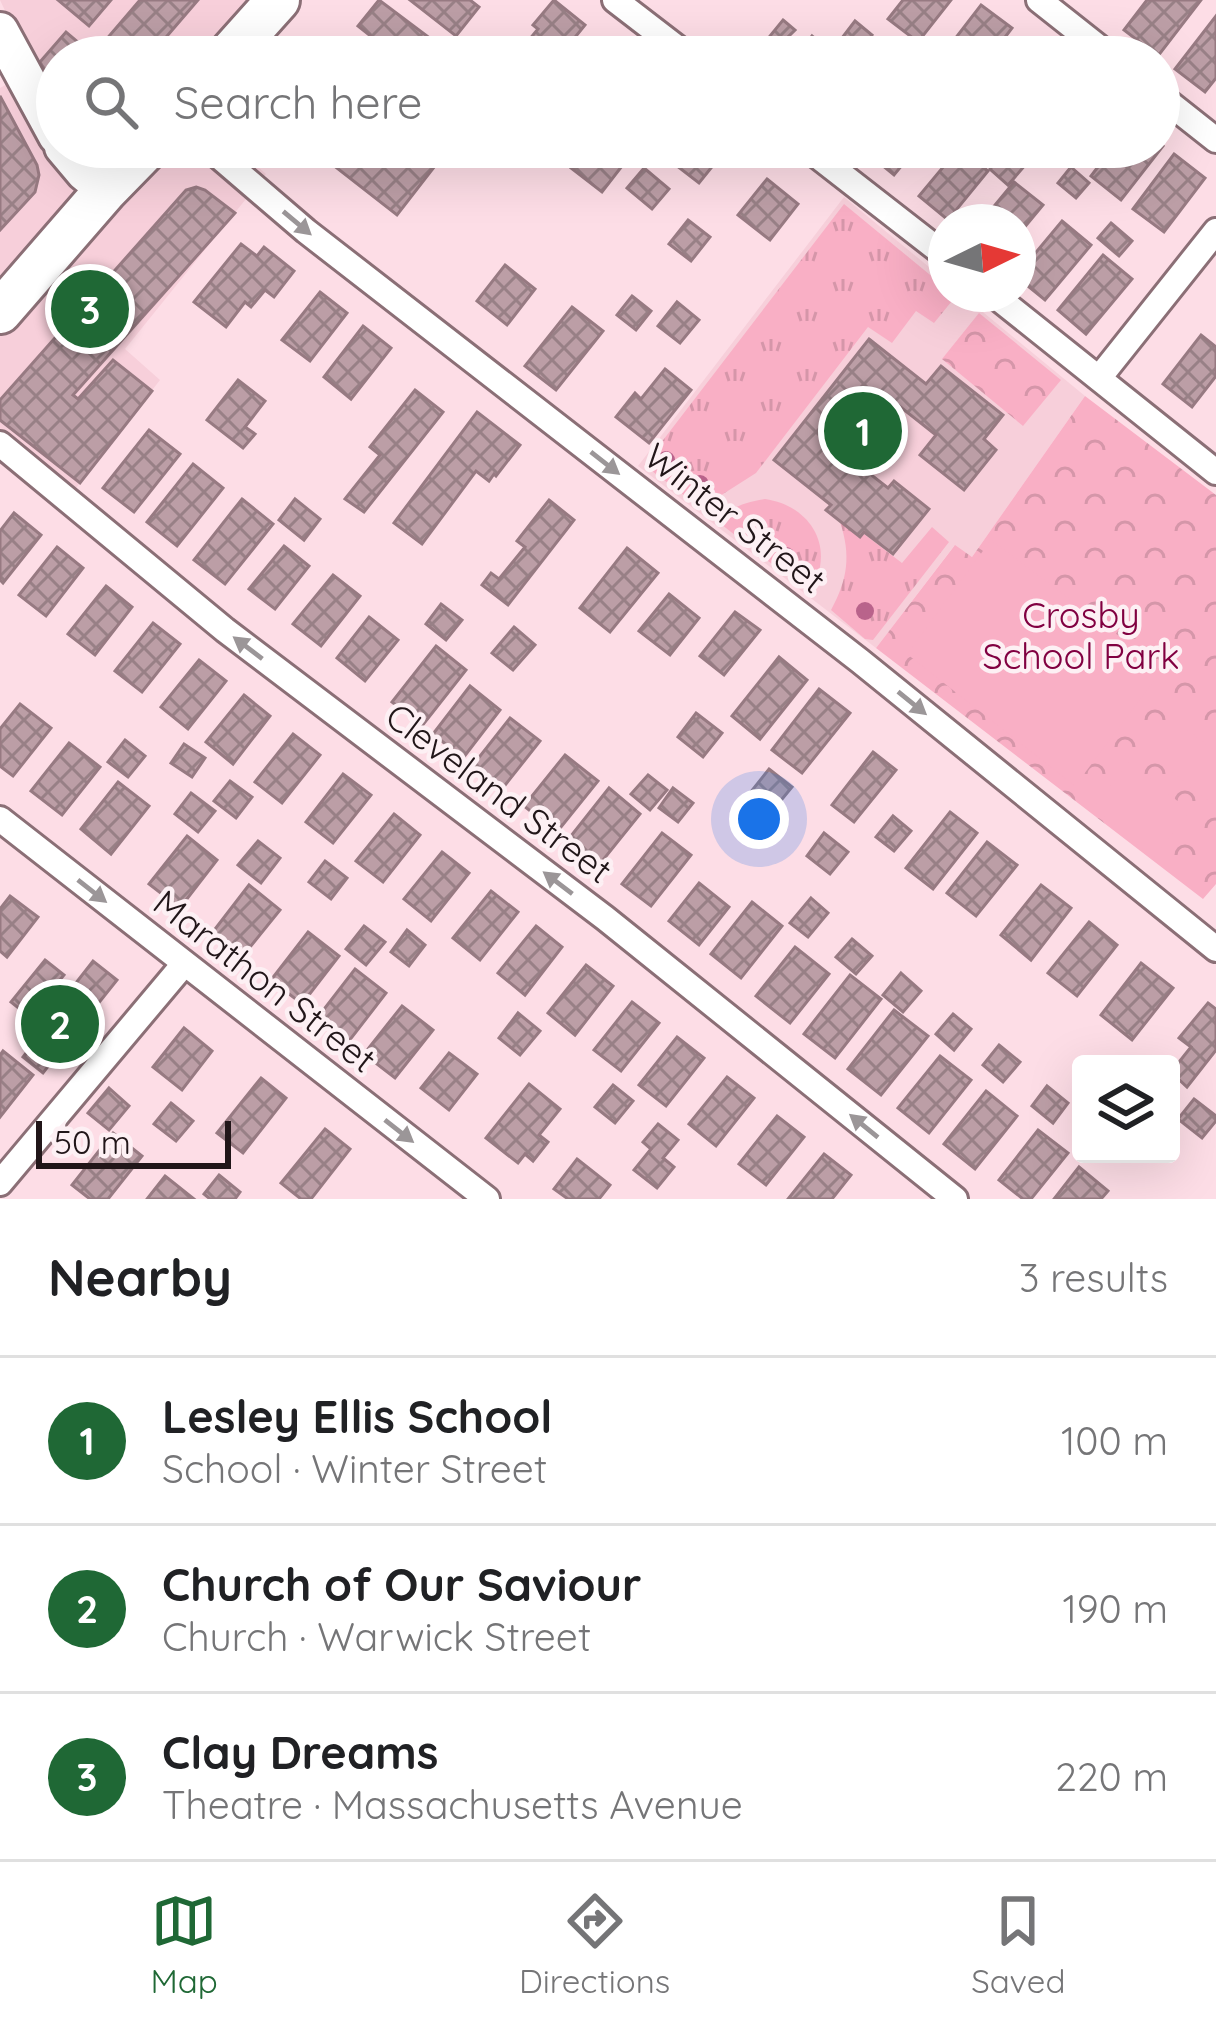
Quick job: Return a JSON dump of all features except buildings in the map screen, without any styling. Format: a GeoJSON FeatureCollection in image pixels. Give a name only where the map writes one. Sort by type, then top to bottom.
{"type":"FeatureCollection","features":[{"type":"Feature","properties":{"kind":"highway"},"geometry":{"type":"LineString","coordinates":[[246,36],[278,0]]}},
{"type":"Feature","properties":{"kind":"highway"},"geometry":{"type":"LineString","coordinates":[[0,312],[127,168]]}},
{"type":"Feature","properties":{"kind":"main road"},"geometry":{"type":"LineString","coordinates":[[0,32],[36,98]]}},
{"type":"Feature","properties":{"kind":"main road"},"geometry":{"type":"LineString","coordinates":[[81,168],[106,190]]}},
{"type":"Feature","properties":{"kind":"street"},"geometry":{"type":"LineString","coordinates":[[615,0],[662,36]]}},
{"type":"Feature","properties":{"kind":"street"},"geometry":{"type":"LineString","coordinates":[[1040,0],[1085,36]]}},
{"type":"Feature","properties":{"kind":"street"},"geometry":{"type":"LineString","coordinates":[[1180,112],[1216,140]]}},
{"type":"Feature","properties":{"kind":"street","name":"Winter Street"},"geometry":{"type":"LineString","coordinates":[[232,168],[306,231],[843,647],[1216,949]]}},
{"type":"Feature","properties":{"kind":"street"},"geometry":{"type":"LineString","coordinates":[[833,168],[928,242]]}},
{"type":"Feature","properties":{"kind":"street"},"geometry":{"type":"LineString","coordinates":[[1099,378],[1216,231]]}},
{"type":"Feature","properties":{"kind":"street"},"geometry":{"type":"LineString","coordinates":[[1016,312],[1216,472]]}},
{"type":"Feature","properties":{"kind":"street","name":"Cleveland Street"},"geometry":{"type":"LineString","coordinates":[[0,444],[224,630],[604,918],[955,1199]]}},
{"type":"Feature","properties":{"kind":"street","name":"Marathon Street"},"geometry":{"type":"LineString","coordinates":[[0,818],[487,1199]]}},
{"type":"Feature","properties":{"kind":"street"},"geometry":{"type":"LineString","coordinates":[[18,1199],[0,1184],[184,964]]}},
{"type":"Feature","properties":{"kind":"shaded area"},"geometry":{"type":"Polygon","coordinates":[[[0,0],[264,0],[232,36],[36,36],[36,168],[259,168],[266,174],[125,349],[160,380],[73,492],[16,445],[0,465],[0,88],[33,70],[0,0]]]}},
{"type":"Feature","properties":{"kind":"shaded area"},"geometry":{"type":"Polygon","coordinates":[[[844,197],[928,266],[928,312],[983,312],[1085,396],[972,557],[954,546],[876,648],[638,466],[844,197]]]}},
{"type":"Feature","properties":{"kind":"green space"},"geometry":{"type":"Polygon","coordinates":[[[844,204],[928,273],[928,312],[943,312],[934,323],[916,311],[892,343],[868,327],[756,473],[701,508],[644,465],[844,204]]]}},
{"type":"Feature","properties":{"kind":"green space"},"geometry":{"type":"Polygon","coordinates":[[[979,313],[1061,380],[1023,426],[942,359],[979,313]]]}},
{"type":"Feature","properties":{"kind":"green space","name":"Crosby School Park"},"geometry":{"type":"Polygon","coordinates":[[[1085,396],[1216,495],[1216,884],[1203,899],[876,648],[955,545],[972,557],[1085,396]]]}},
{"type":"Feature","properties":{"kind":"green space"},"geometry":{"type":"Polygon","coordinates":[[[765,499],[796,511],[816,533],[821,562],[809,593],[717,521],[739,506],[765,499]]]}},
{"type":"Feature","properties":{"kind":"green space"},"geometry":{"type":"Polygon","coordinates":[[[840,522],[902,563],[932,527],[949,542],[873,640],[865,639],[831,610],[846,567],[840,522]]]}},
{"type":"Feature","properties":{"kind":"green space"},"geometry":{"type":"Polygon","coordinates":[[[991,540],[1163,669],[1075,786],[907,654],[991,540]]]}},
{"type":"Feature","properties":{"kind":"green space"},"geometry":{"type":"Polygon","coordinates":[[[1184,727],[1216,752],[1216,807],[1158,761],[1184,727]]]}},
{"type":"Feature","properties":{"kind":"green space"},"geometry":{"type":"Polygon","coordinates":[[[1129,762],[1190,811],[1154,857],[1093,808],[1129,762]]]}},
{"type":"Feature","properties":{"kind":"place","name":"Clay Dreams"},"geometry":{"type":"Point","coordinates":[90,309]}},
{"type":"Feature","properties":{"kind":"place","name":"Lesley Ellis School"},"geometry":{"type":"Point","coordinates":[863,431]}},
{"type":"Feature","properties":{"kind":"place","name":"Church of Our Saviour"},"geometry":{"type":"Point","coordinates":[60,1024]}}]}
